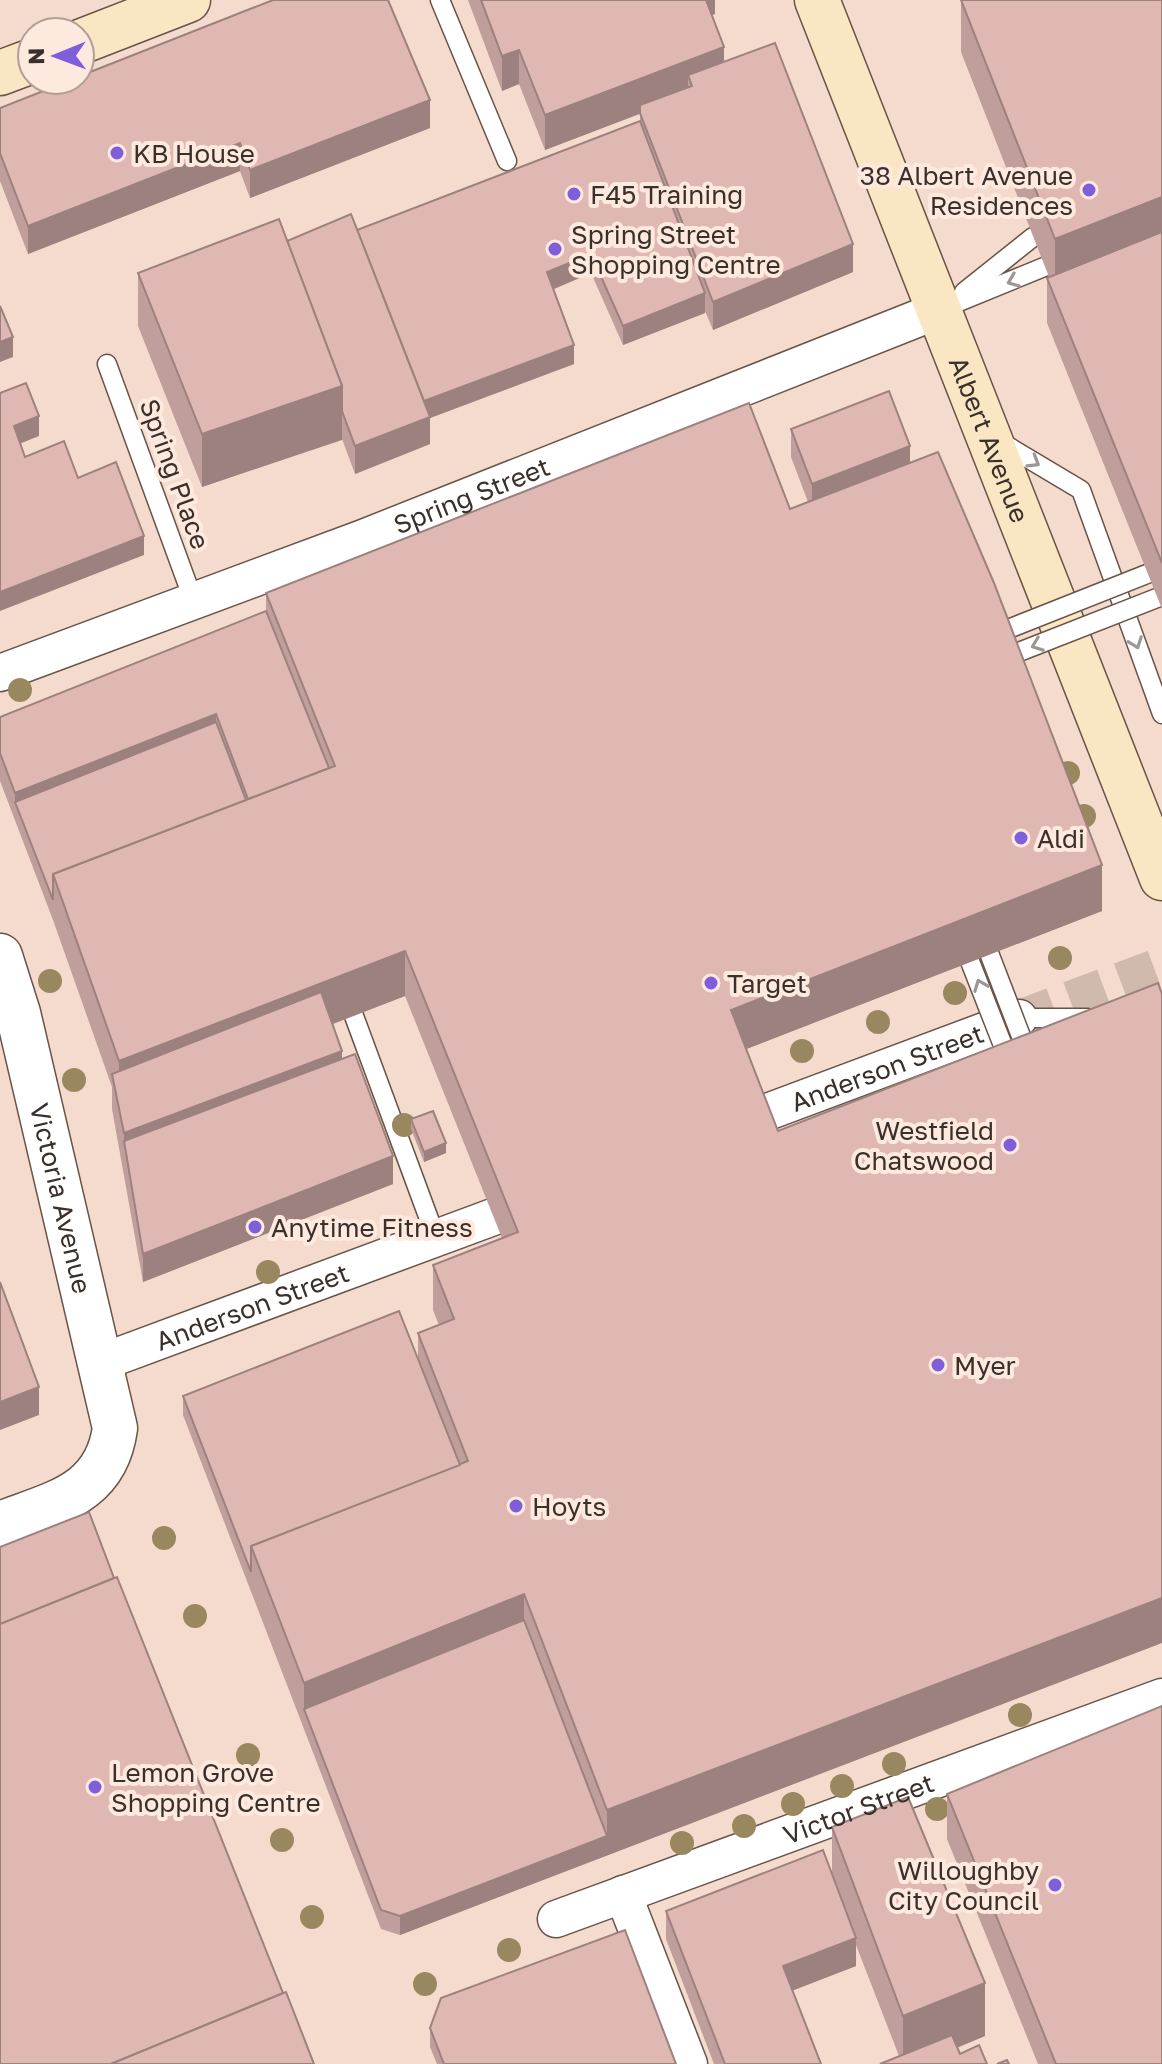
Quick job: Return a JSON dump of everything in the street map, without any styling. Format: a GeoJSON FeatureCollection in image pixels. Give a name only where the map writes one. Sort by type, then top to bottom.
{"type":"FeatureCollection","features":[{"type":"Feature","properties":{"kind":"main road"},"geometry":{"type":"LineString","coordinates":[[96,36],[188,0]]}},
{"type":"Feature","properties":{"kind":"main road","name":"Albert Avenue"},"geometry":{"type":"LineString","coordinates":[[817,0],[1162,878]]}},
{"type":"Feature","properties":{"kind":"street","name":"Spring Street"},"geometry":{"type":"LineString","coordinates":[[0,673],[194,602],[939,310]]}},
{"type":"Feature","properties":{"kind":"street","name":"Victoria Avenue"},"geometry":{"type":"LineString","coordinates":[[0,956],[18,1013],[85,1305],[114,1414],[113,1442],[93,1482],[77,1493],[0,1524]]}},
{"type":"Feature","properties":{"kind":"street","name":"Anderson Street"},"geometry":{"type":"LineString","coordinates":[[754,1117],[1019,1018]]}},
{"type":"Feature","properties":{"kind":"street","name":"Anderson Street"},"geometry":{"type":"LineString","coordinates":[[102,1362],[493,1217]]}},
{"type":"Feature","properties":{"kind":"street","name":"Victor Street"},"geometry":{"type":"LineString","coordinates":[[556,1919],[1162,1697]]}},
{"type":"Feature","properties":{"kind":"street"},"geometry":{"type":"LineString","coordinates":[[623,1894],[689,2064]]}},
{"type":"Feature","properties":{"kind":"lane"},"geometry":{"type":"LineString","coordinates":[[440,0],[507,161]]}},
{"type":"Feature","properties":{"kind":"lane"},"geometry":{"type":"LineString","coordinates":[[939,310],[1033,237]]}},
{"type":"Feature","properties":{"kind":"lane"},"geometry":{"type":"LineString","coordinates":[[939,310],[1078,254]]}},
{"type":"Feature","properties":{"kind":"lane","name":"Spring Place"},"geometry":{"type":"LineString","coordinates":[[107,364],[194,602]]}},
{"type":"Feature","properties":{"kind":"lane"},"geometry":{"type":"LineString","coordinates":[[987,434],[1081,490],[1162,714]]}},
{"type":"Feature","properties":{"kind":"lane"},"geometry":{"type":"LineString","coordinates":[[986,637],[1162,568]]}},
{"type":"Feature","properties":{"kind":"lane"},"geometry":{"type":"LineString","coordinates":[[995,661],[1162,596]]}},
{"type":"Feature","properties":{"kind":"lane"},"geometry":{"type":"LineString","coordinates":[[974,913],[1037,1077]]}},
{"type":"Feature","properties":{"kind":"lane"},"geometry":{"type":"LineString","coordinates":[[954,920],[1018,1084]]}},
{"type":"Feature","properties":{"kind":"lane"},"geometry":{"type":"LineString","coordinates":[[354,1016],[436,1238]]}},
{"type":"Feature","properties":{"kind":"lane"},"geometry":{"type":"LineString","coordinates":[[1019,1018],[1102,1018]]}},
{"type":"Feature","properties":{"kind":"building"},"geometry":{"type":"Polygon","coordinates":[[[273,0],[388,0],[430,100],[250,170],[240,143],[28,226],[0,153],[0,108],[30,96],[96,96],[96,70],[273,0]]]}},
{"type":"Feature","properties":{"kind":"building"},"geometry":{"type":"Polygon","coordinates":[[[481,0],[706,0],[724,47],[545,115],[519,50],[502,56],[481,0]]]}},
{"type":"Feature","properties":{"kind":"building","name":"38 Albert Avenue Residences"},"geometry":{"type":"Polygon","coordinates":[[[961,0],[1162,0],[1162,197],[1055,239],[961,0]]]}},
{"type":"Feature","properties":{"kind":"building"},"geometry":{"type":"Polygon","coordinates":[[[775,43],[853,244],[713,302],[640,113],[640,105],[692,86],[688,75],[775,43]]]}},
{"type":"Feature","properties":{"kind":"building","name":"Spring Street Shopping Centre"},"geometry":{"type":"Polygon","coordinates":[[[640,121],[705,293],[623,326],[591,254],[547,272],[574,345],[424,401],[357,230],[640,121]]]}},
{"type":"Feature","properties":{"kind":"building"},"geometry":{"type":"Polygon","coordinates":[[[351,214],[430,417],[355,446],[342,411],[342,386],[287,241],[351,214]]]}},
{"type":"Feature","properties":{"kind":"building"},"geometry":{"type":"Polygon","coordinates":[[[279,219],[342,386],[202,434],[138,273],[279,219]]]}},
{"type":"Feature","properties":{"kind":"building"},"geometry":{"type":"Polygon","coordinates":[[[1162,232],[1162,563],[1047,278],[1162,232]]]}},
{"type":"Feature","properties":{"kind":"building"},"geometry":{"type":"Polygon","coordinates":[[[0,306],[13,337],[0,342],[0,306]]]}},
{"type":"Feature","properties":{"kind":"building"},"geometry":{"type":"Polygon","coordinates":[[[26,383],[39,416],[14,426],[25,457],[64,441],[78,478],[116,462],[144,536],[0,592],[0,393],[26,383]]]}},
{"type":"Feature","properties":{"kind":"building"},"geometry":{"type":"Polygon","coordinates":[[[889,391],[910,446],[812,484],[791,429],[889,391]]]}},
{"type":"Feature","properties":{"kind":"building","name":"Westfield Chatswood"},"geometry":{"type":"Polygon","coordinates":[[[749,403],[790,509],[938,452],[994,583],[1102,865],[731,1010],[778,1131],[1158,983],[1162,994],[1162,1598],[607,1810],[524,1594],[304,1683],[251,1546],[468,1461],[418,1333],[454,1319],[433,1265],[518,1232],[405,951],[119,1061],[53,874],[335,766],[266,593],[749,403]]]}},
{"type":"Feature","properties":{"kind":"building"},"geometry":{"type":"Polygon","coordinates":[[[266,611],[329,768],[248,799],[216,714],[15,793],[0,753],[0,717],[266,611]]]}},
{"type":"Feature","properties":{"kind":"building"},"geometry":{"type":"Polygon","coordinates":[[[216,722],[246,800],[53,874],[53,900],[15,802],[216,722]]]}},
{"type":"Feature","properties":{"kind":"building"},"geometry":{"type":"Polygon","coordinates":[[[321,992],[342,1051],[124,1133],[112,1074],[321,992]]]}},
{"type":"Feature","properties":{"kind":"building"},"geometry":{"type":"Polygon","coordinates":[[[355,1054],[393,1156],[143,1254],[124,1141],[355,1054]]]}},
{"type":"Feature","properties":{"kind":"building"},"geometry":{"type":"Polygon","coordinates":[[[433,1111],[446,1143],[424,1152],[411,1119],[433,1111]]]}},
{"type":"Feature","properties":{"kind":"building"},"geometry":{"type":"Polygon","coordinates":[[[0,1282],[39,1387],[0,1402],[0,1282]]]}},
{"type":"Feature","properties":{"kind":"building"},"geometry":{"type":"Polygon","coordinates":[[[399,1311],[460,1465],[251,1546],[251,1572],[183,1396],[399,1311]]]}},
{"type":"Feature","properties":{"kind":"building"},"geometry":{"type":"Polygon","coordinates":[[[89,1512],[114,1578],[0,1624],[0,1547],[89,1512]]]}},
{"type":"Feature","properties":{"kind":"building","name":"Lemon Grove Shopping Centre"},"geometry":{"type":"Polygon","coordinates":[[[117,1577],[283,1993],[111,2064],[0,2064],[0,1624],[117,1577]]]}},
{"type":"Feature","properties":{"kind":"building"},"geometry":{"type":"Polygon","coordinates":[[[524,1620],[607,1836],[400,1916],[381,1910],[304,1709],[524,1620]]]}},
{"type":"Feature","properties":{"kind":"building","name":"Willoughby City Council"},"geometry":{"type":"Polygon","coordinates":[[[1162,1706],[1162,2064],[1056,2064],[947,1794],[1162,1706]]]}},
{"type":"Feature","properties":{"kind":"building"},"geometry":{"type":"Polygon","coordinates":[[[908,1797],[985,1983],[903,2016],[832,1827],[908,1797]]]}},
{"type":"Feature","properties":{"kind":"building"},"geometry":{"type":"Polygon","coordinates":[[[823,1850],[856,1938],[783,1966],[821,2064],[725,2064],[666,1911],[823,1850]]]}},
{"type":"Feature","properties":{"kind":"building"},"geometry":{"type":"Polygon","coordinates":[[[625,1930],[676,2064],[444,2064],[430,2028],[441,1998],[625,1930]]]}},
{"type":"Feature","properties":{"kind":"building"},"geometry":{"type":"Polygon","coordinates":[[[286,1992],[314,2064],[111,2064],[286,1992]]]}},
{"type":"Feature","properties":{"kind":"building"},"geometry":{"type":"Polygon","coordinates":[[[952,2035],[960,2054],[979,2045],[987,2064],[880,2064],[952,2035]]]}},
{"type":"Feature","properties":{"kind":"tunnel"},"geometry":{"type":"LineString","coordinates":[[1019,1018],[1162,965]]}},
{"type":"Feature","properties":{"kind":"place","name":"KB House"},"geometry":{"type":"Point","coordinates":[117,153]}},
{"type":"Feature","properties":{"kind":"place","name":"38 Albert Avenue Residences"},"geometry":{"type":"Point","coordinates":[1089,190]}},
{"type":"Feature","properties":{"kind":"place","name":"F45 Training"},"geometry":{"type":"Point","coordinates":[574,194]}},
{"type":"Feature","properties":{"kind":"place","name":"Spring Street Shopping Centre"},"geometry":{"type":"Point","coordinates":[555,249]}},
{"type":"Feature","properties":{"kind":"place","name":"Aldi"},"geometry":{"type":"Point","coordinates":[1021,838]}},
{"type":"Feature","properties":{"kind":"place","name":"Target"},"geometry":{"type":"Point","coordinates":[711,983]}},
{"type":"Feature","properties":{"kind":"place","name":"Westfield Chatswood"},"geometry":{"type":"Point","coordinates":[1010,1145]}},
{"type":"Feature","properties":{"kind":"place","name":"Anytime Fitness"},"geometry":{"type":"Point","coordinates":[255,1227]}},
{"type":"Feature","properties":{"kind":"place","name":"Myer"},"geometry":{"type":"Point","coordinates":[938,1365]}},
{"type":"Feature","properties":{"kind":"place","name":"Hoyts"},"geometry":{"type":"Point","coordinates":[516,1506]}},
{"type":"Feature","properties":{"kind":"place","name":"Lemon Grove Shopping Centre"},"geometry":{"type":"Point","coordinates":[95,1787]}},
{"type":"Feature","properties":{"kind":"place","name":"Willoughby City Council"},"geometry":{"type":"Point","coordinates":[1055,1885]}}]}
